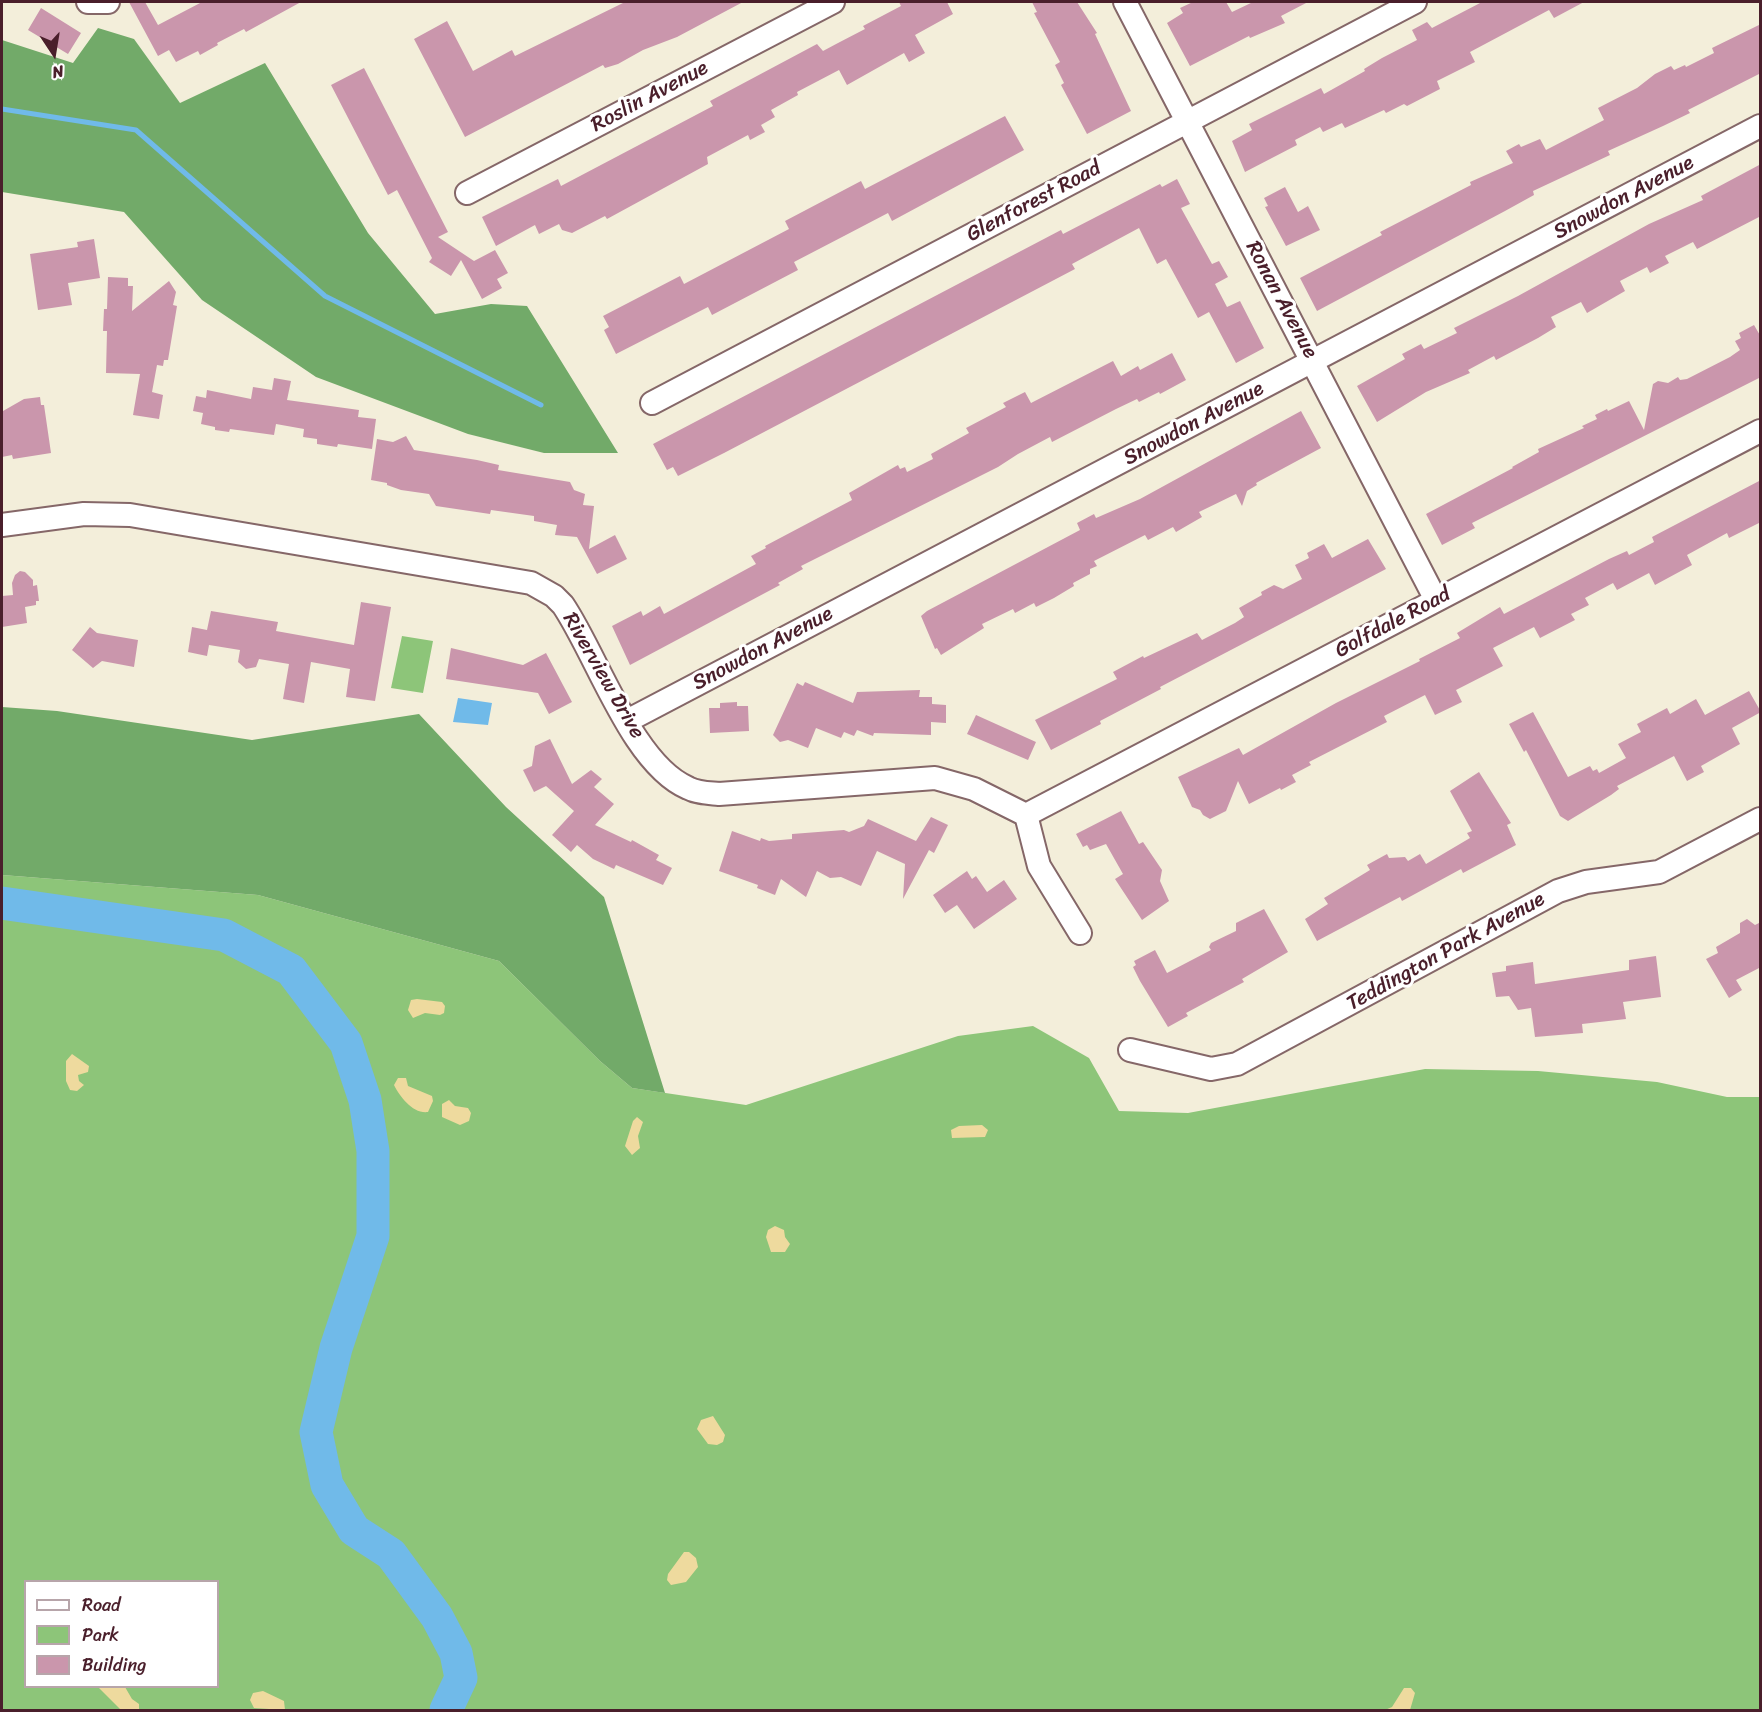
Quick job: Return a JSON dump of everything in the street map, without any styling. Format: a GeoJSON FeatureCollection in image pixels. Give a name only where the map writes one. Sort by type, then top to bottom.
{"type":"FeatureCollection","features":[{"type":"Feature","properties":{"kind":"street"},"geometry":{"type":"LineString","coordinates":[[88,2],[108,2]]}},
{"type":"Feature","properties":{"kind":"street","name":"Roslin Avenue"},"geometry":{"type":"LineString","coordinates":[[467,193],[833,2]]}},
{"type":"Feature","properties":{"kind":"street","name":"Ronan Avenue"},"geometry":{"type":"LineString","coordinates":[[1125,2],[1436,600]]}},
{"type":"Feature","properties":{"kind":"street","name":"Glenforest Road"},"geometry":{"type":"LineString","coordinates":[[652,403],[1415,2]]}},
{"type":"Feature","properties":{"kind":"street","name":"Snowdon Avenue"},"geometry":{"type":"LineString","coordinates":[[627,721],[1761,126]]}},
{"type":"Feature","properties":{"kind":"street","name":"Golfdale Road"},"geometry":{"type":"LineString","coordinates":[[1026,815],[1761,431]]}},
{"type":"Feature","properties":{"kind":"street","name":"Riverview Drive"},"geometry":{"type":"LineString","coordinates":[[2,525],[84,514],[130,515],[531,583],[554,596],[567,611],[627,721],[654,762],[689,789],[719,794],[935,778],[974,789],[1026,815]]}},
{"type":"Feature","properties":{"kind":"street"},"geometry":{"type":"LineString","coordinates":[[1026,815],[1039,866],[1080,933]]}},
{"type":"Feature","properties":{"kind":"street","name":"Teddington Park Avenue"},"geometry":{"type":"LineString","coordinates":[[1130,1050],[1211,1069],[1237,1064],[1558,891],[1586,882],[1659,872],[1761,819]]}},
{"type":"Feature","properties":{"kind":"green space"},"geometry":{"type":"Polygon","coordinates":[[[98,28],[134,39],[180,103],[265,63],[368,233],[435,314],[491,304],[527,306],[618,453],[544,453],[468,434],[316,377],[202,300],[124,212],[2,192],[2,40],[73,63],[98,28]]]}},
{"type":"Feature","properties":{"kind":"green space"},"geometry":{"type":"Polygon","coordinates":[[[402,636],[433,641],[423,693],[391,688],[402,636]]]}},
{"type":"Feature","properties":{"kind":"green space"},"geometry":{"type":"Polygon","coordinates":[[[2,707],[57,711],[252,740],[419,714],[506,807],[604,897],[665,1093],[632,1088],[600,1061],[499,961],[258,895],[2,875],[2,707]]]}},
{"type":"Feature","properties":{"kind":"green space"},"geometry":{"type":"Polygon","coordinates":[[[2,875],[258,895],[499,961],[600,1061],[632,1088],[746,1105],[958,1036],[1033,1026],[1089,1058],[1119,1111],[1188,1113],[1425,1069],[1538,1071],[1657,1082],[1727,1097],[1760,1097],[1760,1710],[2,1710],[2,875]]]}},
{"type":"Feature","properties":{"kind":"sand"},"geometry":{"type":"Polygon","coordinates":[[[411,1000],[442,1002],[445,1006],[444,1013],[440,1015],[425,1013],[413,1018],[408,1010],[411,1000]]]}},
{"type":"Feature","properties":{"kind":"sand"},"geometry":{"type":"Polygon","coordinates":[[[72,1054],[89,1066],[88,1072],[78,1075],[79,1081],[84,1085],[77,1091],[70,1090],[66,1081],[66,1061],[72,1054]]]}},
{"type":"Feature","properties":{"kind":"sand"},"geometry":{"type":"Polygon","coordinates":[[[398,1078],[406,1078],[408,1086],[432,1096],[433,1101],[428,1112],[412,1108],[403,1099],[394,1085],[398,1078]]]}},
{"type":"Feature","properties":{"kind":"sand"},"geometry":{"type":"Polygon","coordinates":[[[449,1100],[455,1106],[468,1108],[471,1113],[469,1121],[460,1125],[442,1117],[442,1104],[449,1100]]]}},
{"type":"Feature","properties":{"kind":"sand"},"geometry":{"type":"Polygon","coordinates":[[[637,1117],[643,1122],[638,1136],[640,1148],[632,1155],[625,1146],[633,1121],[637,1117]]]}},
{"type":"Feature","properties":{"kind":"sand"},"geometry":{"type":"Polygon","coordinates":[[[982,1125],[988,1130],[985,1137],[952,1138],[951,1130],[959,1126],[982,1125]]]}},
{"type":"Feature","properties":{"kind":"sand"},"geometry":{"type":"Polygon","coordinates":[[[775,1226],[784,1230],[785,1237],[790,1244],[785,1252],[771,1252],[766,1237],[768,1230],[775,1226]]]}},
{"type":"Feature","properties":{"kind":"sand"},"geometry":{"type":"Polygon","coordinates":[[[713,1416],[725,1435],[723,1442],[717,1445],[708,1444],[697,1429],[701,1420],[713,1416]]]}},
{"type":"Feature","properties":{"kind":"sand"},"geometry":{"type":"Polygon","coordinates":[[[684,1552],[689,1552],[696,1558],[698,1567],[686,1582],[671,1585],[667,1580],[668,1574],[684,1552]]]}},
{"type":"Feature","properties":{"kind":"sand"},"geometry":{"type":"Polygon","coordinates":[[[99,1688],[126,1688],[132,1699],[139,1704],[139,1710],[121,1710],[99,1688]]]}},
{"type":"Feature","properties":{"kind":"sand"},"geometry":{"type":"Polygon","coordinates":[[[1404,1688],[1411,1688],[1415,1693],[1410,1710],[1385,1710],[1392,1707],[1404,1688]]]}},
{"type":"Feature","properties":{"kind":"sand"},"geometry":{"type":"Polygon","coordinates":[[[263,1691],[284,1701],[285,1710],[254,1708],[250,1700],[253,1693],[263,1691]]]}},
{"type":"Feature","properties":{"kind":"water"},"geometry":{"type":"Polygon","coordinates":[[[458,698],[492,703],[488,725],[453,722],[458,698]]]}},
{"type":"Feature","properties":{"kind":"building"},"geometry":{"type":"Polygon","coordinates":[[[129,2],[145,2],[158,25],[202,2],[301,2],[246,32],[244,29],[217,43],[218,45],[200,55],[198,51],[176,62],[169,50],[158,56],[129,2]]]}},
{"type":"Feature","properties":{"kind":"building"},"geometry":{"type":"Polygon","coordinates":[[[625,2],[743,2],[677,37],[643,50],[618,64],[605,68],[603,65],[465,137],[414,39],[447,21],[473,71],[512,50],[515,56],[625,2]]]}},
{"type":"Feature","properties":{"kind":"building"},"geometry":{"type":"Polygon","coordinates":[[[899,2],[947,2],[953,14],[915,35],[925,53],[909,62],[904,53],[847,85],[839,70],[797,92],[798,95],[771,110],[775,117],[761,125],[765,132],[750,140],[748,135],[707,157],[708,164],[607,219],[605,216],[572,233],[562,230],[559,224],[539,234],[535,225],[496,246],[482,217],[558,179],[561,186],[713,106],[710,101],[817,44],[823,51],[865,29],[863,26],[901,6],[899,2]]]}},
{"type":"Feature","properties":{"kind":"building"},"geometry":{"type":"Polygon","coordinates":[[[1032,2],[1077,2],[1097,33],[1095,34],[1131,111],[1087,134],[1061,85],[1064,83],[1055,65],[1060,62],[1034,13],[1037,12],[1032,2]]]}},
{"type":"Feature","properties":{"kind":"building"},"geometry":{"type":"Polygon","coordinates":[[[1193,2],[1226,2],[1232,12],[1253,2],[1308,2],[1281,16],[1285,23],[1250,38],[1249,36],[1190,66],[1167,23],[1183,13],[1180,8],[1193,2]]]}},
{"type":"Feature","properties":{"kind":"building"},"geometry":{"type":"Polygon","coordinates":[[[1482,2],[1584,2],[1554,18],[1549,10],[1470,52],[1475,62],[1437,81],[1440,89],[1407,106],[1404,104],[1386,113],[1384,110],[1345,128],[1342,123],[1323,132],[1320,127],[1295,140],[1297,145],[1245,172],[1232,141],[1252,130],[1249,124],[1321,88],[1324,94],[1365,71],[1364,69],[1382,58],[1417,40],[1412,30],[1427,22],[1432,28],[1482,2]]]}},
{"type":"Feature","properties":{"kind":"building"},"geometry":{"type":"Polygon","coordinates":[[[41,8],[81,33],[68,54],[28,30],[41,8]]]}},
{"type":"Feature","properties":{"kind":"building"},"geometry":{"type":"Polygon","coordinates":[[[1761,24],[1761,73],[1688,110],[1690,113],[1608,151],[1610,155],[1533,191],[1534,195],[1317,311],[1300,278],[1382,235],[1380,232],[1471,185],[1470,182],[1513,163],[1506,151],[1519,144],[1521,147],[1540,139],[1546,150],[1604,120],[1598,108],[1637,88],[1655,74],[1671,66],[1674,70],[1685,65],[1686,67],[1714,53],[1712,48],[1761,24]]]}},
{"type":"Feature","properties":{"kind":"building"},"geometry":{"type":"Polygon","coordinates":[[[364,68],[448,232],[438,237],[474,261],[495,250],[508,273],[497,279],[502,288],[482,299],[461,260],[451,276],[429,262],[432,258],[397,190],[388,195],[331,85],[364,68]]]}},
{"type":"Feature","properties":{"kind":"building"},"geometry":{"type":"Polygon","coordinates":[[[1005,116],[1024,150],[892,221],[888,213],[794,262],[798,270],[712,315],[708,307],[616,354],[604,330],[609,327],[603,316],[680,276],[684,284],[789,229],[785,221],[861,181],[865,189],[1005,116]]]}},
{"type":"Feature","properties":{"kind":"building"},"geometry":{"type":"Polygon","coordinates":[[[1761,164],[1761,216],[1697,249],[1693,242],[1665,256],[1669,263],[1650,273],[1647,267],[1620,281],[1625,291],[1587,313],[1581,302],[1551,317],[1556,327],[1538,338],[1496,360],[1494,356],[1468,370],[1470,373],[1426,392],[1377,422],[1357,386],[1405,359],[1402,354],[1421,344],[1424,349],[1457,333],[1454,328],[1518,296],[1649,224],[1703,200],[1701,196],[1761,164]]]}},
{"type":"Feature","properties":{"kind":"building"},"geometry":{"type":"Polygon","coordinates":[[[1177,179],[1190,204],[1181,208],[1212,264],[1219,261],[1228,277],[1215,284],[1227,307],[1240,301],[1264,348],[1236,363],[1209,312],[1198,318],[1166,259],[1157,264],[1139,228],[1072,264],[1075,269],[678,476],[673,467],[667,470],[653,444],[1061,230],[1063,234],[1160,184],[1162,187],[1177,179]]]}},
{"type":"Feature","properties":{"kind":"building"},"geometry":{"type":"Polygon","coordinates":[[[1285,187],[1298,212],[1308,206],[1320,230],[1286,246],[1265,207],[1268,206],[1264,198],[1285,187]]]}},
{"type":"Feature","properties":{"kind":"building"},"geometry":{"type":"Polygon","coordinates":[[[94,239],[100,278],[68,283],[72,305],[38,310],[30,254],[78,247],[77,242],[94,239]]]}},
{"type":"Feature","properties":{"kind":"building"},"geometry":{"type":"Polygon","coordinates":[[[108,277],[128,278],[128,286],[133,286],[132,311],[169,281],[176,292],[173,305],[177,306],[168,360],[164,360],[163,366],[157,365],[152,392],[163,395],[159,419],[133,415],[140,374],[106,373],[107,331],[103,331],[104,309],[107,309],[108,277]]]}},
{"type":"Feature","properties":{"kind":"building"},"geometry":{"type":"Polygon","coordinates":[[[1754,325],[1761,337],[1761,377],[1472,523],[1475,528],[1442,545],[1426,514],[1513,468],[1539,452],[1538,449],[1584,428],[1582,426],[1597,419],[1595,415],[1607,409],[1608,411],[1629,401],[1644,430],[1653,384],[1658,381],[1668,383],[1678,377],[1680,380],[1687,379],[1730,357],[1740,350],[1735,341],[1741,338],[1739,333],[1754,325]]]}},
{"type":"Feature","properties":{"kind":"building"},"geometry":{"type":"Polygon","coordinates":[[[1172,353],[1186,380],[1160,394],[1159,392],[1139,402],[1137,399],[1052,442],[1050,437],[998,467],[801,566],[803,569],[778,583],[780,585],[630,665],[612,626],[641,611],[643,616],[660,606],[664,614],[756,564],[751,556],[766,548],[765,546],[852,500],[849,493],[898,465],[900,469],[905,467],[907,472],[933,459],[931,454],[969,433],[966,428],[1006,407],[1003,403],[1025,392],[1031,403],[1113,361],[1121,376],[1138,366],[1140,370],[1172,353]]]}},
{"type":"Feature","properties":{"kind":"building"},"geometry":{"type":"Polygon","coordinates":[[[274,378],[291,381],[287,400],[359,410],[358,417],[376,419],[372,449],[338,444],[337,447],[317,444],[317,439],[303,437],[304,429],[276,424],[274,435],[230,429],[229,432],[215,430],[215,427],[201,424],[203,413],[193,411],[196,396],[206,398],[207,390],[251,399],[253,387],[272,390],[274,378]]]}},
{"type":"Feature","properties":{"kind":"building"},"geometry":{"type":"Polygon","coordinates":[[[40,397],[41,405],[44,405],[51,453],[13,459],[12,455],[2,457],[3,411],[24,399],[40,397]]]}},
{"type":"Feature","properties":{"kind":"building"},"geometry":{"type":"Polygon","coordinates":[[[1301,411],[1321,448],[1256,483],[1257,485],[1247,491],[1242,506],[1236,494],[1199,512],[1202,517],[1176,532],[1173,527],[1148,540],[1145,535],[1094,561],[1097,566],[1090,569],[1090,574],[1073,583],[1074,586],[1054,598],[1036,607],[1034,603],[1015,613],[1013,609],[982,624],[984,628],[941,655],[937,648],[935,649],[921,616],[927,611],[1080,530],[1077,523],[1094,514],[1096,518],[1140,499],[1301,411]]]}},
{"type":"Feature","properties":{"kind":"building"},"geometry":{"type":"Polygon","coordinates":[[[406,436],[414,450],[477,460],[499,465],[498,470],[570,482],[574,490],[585,494],[583,505],[594,506],[589,549],[615,535],[627,559],[597,574],[577,537],[555,535],[557,525],[534,521],[534,516],[491,510],[490,514],[436,506],[429,494],[401,490],[387,483],[371,480],[377,439],[393,442],[406,436]]]}},
{"type":"Feature","properties":{"kind":"building"},"geometry":{"type":"Polygon","coordinates":[[[1761,480],[1761,522],[1729,538],[1727,533],[1687,555],[1692,565],[1655,585],[1649,573],[1617,590],[1613,583],[1585,598],[1589,605],[1571,614],[1575,620],[1540,638],[1534,627],[1493,648],[1503,666],[1456,690],[1462,702],[1435,715],[1425,695],[1384,716],[1387,722],[1309,762],[1311,765],[1292,775],[1296,782],[1281,790],[1280,788],[1249,804],[1238,781],[1226,811],[1210,819],[1200,810],[1192,807],[1178,777],[1239,748],[1243,755],[1460,638],[1457,633],[1500,607],[1504,614],[1609,559],[1627,551],[1629,555],[1654,542],[1652,537],[1761,480]]]}},
{"type":"Feature","properties":{"kind":"building"},"geometry":{"type":"Polygon","coordinates":[[[1368,539],[1386,569],[1160,687],[1161,689],[1100,721],[1101,724],[1051,750],[1035,720],[1117,679],[1113,672],[1143,656],[1144,658],[1197,633],[1202,640],[1235,623],[1244,617],[1239,608],[1262,595],[1261,592],[1274,585],[1283,589],[1302,579],[1295,565],[1309,558],[1307,553],[1324,544],[1332,558],[1368,539]]]}},
{"type":"Feature","properties":{"kind":"building"},"geometry":{"type":"Polygon","coordinates":[[[20,571],[25,572],[33,580],[33,586],[37,585],[39,601],[36,601],[36,605],[25,607],[27,623],[2,627],[2,596],[13,595],[12,583],[15,575],[20,571]]]}},
{"type":"Feature","properties":{"kind":"building"},"geometry":{"type":"Polygon","coordinates":[[[361,602],[391,607],[375,701],[346,697],[350,669],[311,662],[304,703],[283,699],[289,664],[259,659],[256,667],[246,669],[238,662],[240,650],[209,645],[207,656],[188,652],[192,627],[207,630],[211,611],[278,622],[276,631],[354,645],[361,602]]]}},
{"type":"Feature","properties":{"kind":"building"},"geometry":{"type":"Polygon","coordinates":[[[90,627],[97,633],[138,640],[134,667],[102,661],[93,668],[72,650],[90,627]]]}},
{"type":"Feature","properties":{"kind":"building"},"geometry":{"type":"Polygon","coordinates":[[[451,648],[523,665],[546,653],[572,702],[549,714],[538,693],[446,679],[451,648]]]}},
{"type":"Feature","properties":{"kind":"building"},"geometry":{"type":"Polygon","coordinates":[[[805,682],[853,703],[857,692],[920,690],[919,697],[932,697],[932,704],[946,705],[946,723],[931,722],[931,735],[874,733],[873,736],[857,730],[854,736],[844,732],[841,738],[816,728],[808,748],[788,740],[780,742],[773,735],[797,683],[803,686],[805,682]]]}},
{"type":"Feature","properties":{"kind":"building"},"geometry":{"type":"Polygon","coordinates":[[[1749,691],[1761,712],[1732,728],[1740,744],[1701,766],[1704,772],[1687,781],[1674,756],[1617,786],[1619,789],[1611,795],[1568,821],[1560,816],[1526,750],[1524,752],[1509,724],[1533,712],[1568,777],[1590,766],[1593,771],[1597,769],[1599,773],[1626,758],[1618,744],[1641,732],[1637,724],[1667,708],[1670,714],[1696,699],[1705,715],[1749,691]]]}},
{"type":"Feature","properties":{"kind":"building"},"geometry":{"type":"Polygon","coordinates":[[[737,702],[737,706],[748,706],[749,731],[710,733],[709,708],[720,708],[720,703],[737,702]]]}},
{"type":"Feature","properties":{"kind":"building"},"geometry":{"type":"Polygon","coordinates":[[[976,715],[1036,742],[1028,760],[967,734],[976,715]]]}},
{"type":"Feature","properties":{"kind":"building"},"geometry":{"type":"Polygon","coordinates":[[[550,739],[572,784],[591,770],[602,779],[594,787],[614,804],[595,825],[631,842],[632,840],[659,855],[656,860],[672,868],[663,885],[616,865],[614,869],[593,859],[577,845],[571,852],[552,835],[574,811],[546,786],[534,792],[523,770],[532,766],[535,746],[550,739]]]}},
{"type":"Feature","properties":{"kind":"building"},"geometry":{"type":"Polygon","coordinates":[[[1479,772],[1511,823],[1507,825],[1516,845],[1463,873],[1461,869],[1402,901],[1400,897],[1317,941],[1305,919],[1328,904],[1324,898],[1370,870],[1367,865],[1387,854],[1389,858],[1405,857],[1408,861],[1420,854],[1426,864],[1470,838],[1467,833],[1472,831],[1450,791],[1479,772]]]}},
{"type":"Feature","properties":{"kind":"building"},"geometry":{"type":"Polygon","coordinates":[[[1121,811],[1139,844],[1143,842],[1162,870],[1160,881],[1169,901],[1142,920],[1115,879],[1123,874],[1106,844],[1090,850],[1087,845],[1083,847],[1076,834],[1121,811]]]}},
{"type":"Feature","properties":{"kind":"building"},"geometry":{"type":"Polygon","coordinates":[[[931,817],[948,825],[934,853],[929,850],[903,899],[905,864],[877,851],[861,886],[841,877],[830,878],[817,871],[806,897],[781,879],[775,895],[757,888],[758,885],[719,871],[732,831],[760,841],[761,838],[769,841],[792,839],[792,834],[844,830],[849,832],[864,826],[868,819],[916,841],[931,817]]]}},
{"type":"Feature","properties":{"kind":"building"},"geometry":{"type":"Polygon","coordinates":[[[967,871],[972,879],[976,876],[987,892],[1004,880],[1017,899],[974,929],[957,905],[945,913],[933,895],[967,871]]]}},
{"type":"Feature","properties":{"kind":"building"},"geometry":{"type":"Polygon","coordinates":[[[1264,909],[1288,952],[1242,979],[1244,982],[1186,1013],[1188,1016],[1168,1027],[1140,981],[1133,967],[1136,965],[1134,961],[1155,950],[1167,973],[1211,950],[1209,947],[1211,943],[1236,931],[1236,923],[1264,909]]]}},
{"type":"Feature","properties":{"kind":"building"},"geometry":{"type":"Polygon","coordinates":[[[1747,919],[1755,925],[1761,922],[1761,967],[1736,980],[1742,990],[1729,998],[1706,959],[1718,953],[1716,947],[1740,933],[1740,923],[1747,919]]]}},
{"type":"Feature","properties":{"kind":"building"},"geometry":{"type":"Polygon","coordinates":[[[1656,956],[1661,997],[1623,1002],[1626,1019],[1582,1024],[1583,1033],[1535,1037],[1531,1008],[1518,1010],[1509,996],[1496,997],[1492,973],[1506,971],[1506,966],[1533,962],[1535,984],[1629,970],[1629,960],[1656,956]]]}},
{"type":"Feature","properties":{"kind":"waterway"},"geometry":{"type":"LineString","coordinates":[[2,109],[136,130],[325,296],[541,405]]}},
{"type":"Feature","properties":{"kind":"waterway"},"geometry":{"type":"LineString","coordinates":[[2,903],[224,935],[291,970],[346,1043],[365,1100],[373,1151],[373,1236],[336,1348],[316,1432],[327,1485],[354,1530],[391,1554],[437,1617],[456,1653],[461,1678],[446,1710]]}}]}
